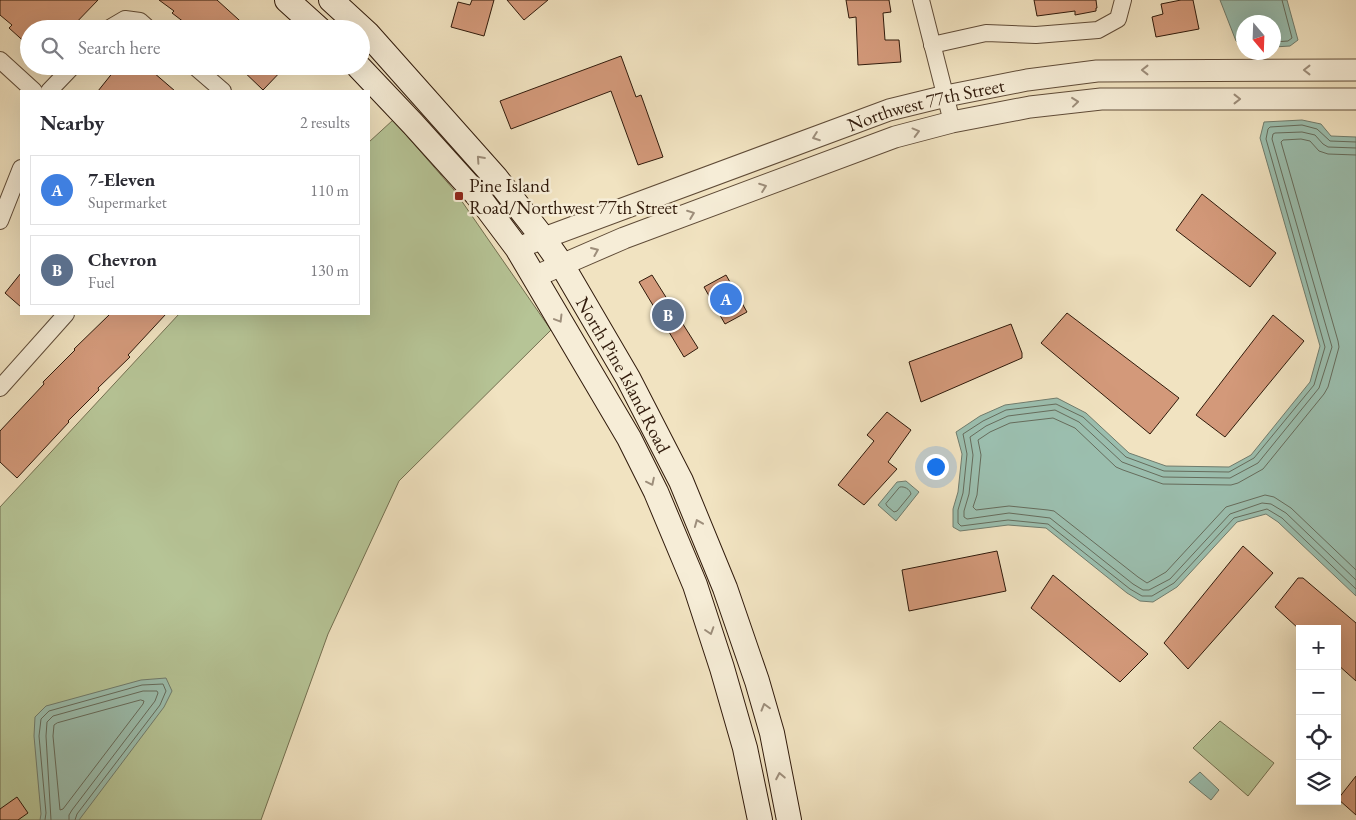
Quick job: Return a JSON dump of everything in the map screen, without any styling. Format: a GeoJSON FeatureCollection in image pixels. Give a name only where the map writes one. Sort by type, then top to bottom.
{"type":"FeatureCollection","features":[{"type":"Feature","properties":{"kind":"main road"},"geometry":{"type":"LineString","coordinates":[[287,0],[309,20]]}},
{"type":"Feature","properties":{"kind":"main road","name":"North Pine Island Road"},"geometry":{"type":"LineString","coordinates":[[331,0],[352,20]]}},
{"type":"Feature","properties":{"kind":"main road","name":"North Pine Island Road"},"geometry":{"type":"LineString","coordinates":[[370,37],[496,178],[544,238],[562,265],[628,378],[681,481],[725,588],[757,681],[772,733],[789,820]]}},
{"type":"Feature","properties":{"kind":"main road","name":"North Pine Island Road"},"geometry":{"type":"LineString","coordinates":[[367,75],[478,196],[516,248],[629,438],[656,492],[695,585],[745,748],[760,820]]}},
{"type":"Feature","properties":{"kind":"street"},"geometry":{"type":"LineString","coordinates":[[921,0],[952,122]]}},
{"type":"Feature","properties":{"kind":"street"},"geometry":{"type":"LineString","coordinates":[[932,45],[986,33],[1036,35],[1098,30],[1118,19],[1123,0]]}},
{"type":"Feature","properties":{"kind":"street"},"geometry":{"type":"LineString","coordinates":[[0,60],[33,90]]}},
{"type":"Feature","properties":{"kind":"street","name":"Northwest 77th Street"},"geometry":{"type":"LineString","coordinates":[[516,248],[889,110],[946,96],[1027,80],[1097,71],[1356,70]]}},
{"type":"Feature","properties":{"kind":"street"},"geometry":{"type":"LineString","coordinates":[[50,90],[64,75]]}},
{"type":"Feature","properties":{"kind":"street"},"geometry":{"type":"LineString","coordinates":[[204,75],[222,90]]}},
{"type":"Feature","properties":{"kind":"street","name":"Northwest 77th Street"},"geometry":{"type":"LineString","coordinates":[[534,277],[624,238],[895,138],[952,122],[1030,107],[1101,99],[1356,100]]}},
{"type":"Feature","properties":{"kind":"street"},"geometry":{"type":"LineString","coordinates":[[0,221],[20,171]]}},
{"type":"Feature","properties":{"kind":"street"},"geometry":{"type":"LineString","coordinates":[[703,178],[717,204]]}},
{"type":"Feature","properties":{"kind":"street"},"geometry":{"type":"LineString","coordinates":[[0,388],[65,315]]}},
{"type":"Feature","properties":{"kind":"shaded area"},"geometry":{"type":"Polygon","coordinates":[[[393,120],[454,190],[551,330],[399,481],[328,634],[261,820],[0,820],[0,507],[178,315],[370,315],[370,141],[393,120]]]}},
{"type":"Feature","properties":{"kind":"shaded area"},"geometry":{"type":"Polygon","coordinates":[[[1220,721],[1274,763],[1248,796],[1193,748],[1220,721]]]}},
{"type":"Feature","properties":{"kind":"water"},"geometry":{"type":"Polygon","coordinates":[[[1220,0],[1287,0],[1298,40],[1290,46],[1281,47],[1281,15],[1236,15],[1236,41],[1220,0]]]}},
{"type":"Feature","properties":{"kind":"water"},"geometry":{"type":"Polygon","coordinates":[[[1302,120],[1321,124],[1331,136],[1356,137],[1356,596],[1278,522],[1266,514],[1237,522],[1177,587],[1153,602],[1140,601],[1127,593],[1046,528],[1008,525],[960,531],[953,527],[953,509],[958,492],[962,454],[956,432],[980,416],[1005,405],[1057,398],[1086,413],[1129,453],[1166,466],[1229,467],[1251,455],[1310,382],[1320,346],[1260,138],[1264,122],[1302,120]]]}},
{"type":"Feature","properties":{"kind":"water"},"geometry":{"type":"Polygon","coordinates":[[[906,481],[919,492],[896,521],[878,505],[897,482],[906,481]]]}},
{"type":"Feature","properties":{"kind":"water"},"geometry":{"type":"Polygon","coordinates":[[[166,678],[172,691],[164,707],[79,820],[40,820],[34,736],[35,717],[46,706],[141,680],[166,678]]]}},
{"type":"Feature","properties":{"kind":"water"},"geometry":{"type":"Polygon","coordinates":[[[1200,772],[1219,790],[1211,800],[1189,782],[1200,772]]]}},
{"type":"Feature","properties":{"kind":"building"},"geometry":{"type":"Polygon","coordinates":[[[0,0],[98,0],[79,20],[20,20],[20,38],[9,28],[12,25],[0,15],[0,0]]]}},
{"type":"Feature","properties":{"kind":"building"},"geometry":{"type":"Polygon","coordinates":[[[159,0],[217,0],[239,20],[181,20],[172,13],[174,11],[159,0]]]}},
{"type":"Feature","properties":{"kind":"building"},"geometry":{"type":"Polygon","coordinates":[[[472,0],[494,0],[484,36],[451,27],[458,2],[470,5],[472,0]]]}},
{"type":"Feature","properties":{"kind":"building"},"geometry":{"type":"Polygon","coordinates":[[[507,0],[548,0],[524,20],[507,0]]]}},
{"type":"Feature","properties":{"kind":"building"},"geometry":{"type":"Polygon","coordinates":[[[846,0],[889,0],[891,12],[883,13],[885,40],[899,40],[901,62],[858,65],[856,17],[849,18],[846,0]]]}},
{"type":"Feature","properties":{"kind":"building"},"geometry":{"type":"Polygon","coordinates":[[[1034,0],[1096,0],[1097,8],[1096,11],[1075,15],[1075,11],[1037,16],[1034,0]]]}},
{"type":"Feature","properties":{"kind":"building"},"geometry":{"type":"Polygon","coordinates":[[[1193,0],[1199,29],[1156,37],[1152,17],[1163,14],[1161,4],[1193,0]]]}},
{"type":"Feature","properties":{"kind":"building"},"geometry":{"type":"Polygon","coordinates":[[[621,56],[636,97],[641,95],[663,157],[638,165],[611,91],[511,129],[500,101],[621,56]]]}},
{"type":"Feature","properties":{"kind":"building"},"geometry":{"type":"Polygon","coordinates":[[[111,75],[156,75],[174,90],[99,90],[111,75]]]}},
{"type":"Feature","properties":{"kind":"building"},"geometry":{"type":"Polygon","coordinates":[[[247,75],[277,75],[263,90],[247,75]]]}},
{"type":"Feature","properties":{"kind":"building"},"geometry":{"type":"Polygon","coordinates":[[[1202,194],[1276,253],[1250,287],[1176,230],[1202,194]]]}},
{"type":"Feature","properties":{"kind":"building"},"geometry":{"type":"Polygon","coordinates":[[[20,274],[20,306],[5,293],[20,274]]]}},
{"type":"Feature","properties":{"kind":"building"},"geometry":{"type":"Polygon","coordinates":[[[652,275],[698,348],[684,357],[639,282],[652,275]]]}},
{"type":"Feature","properties":{"kind":"building"},"geometry":{"type":"Polygon","coordinates":[[[726,275],[747,312],[725,324],[704,287],[726,275]]]}},
{"type":"Feature","properties":{"kind":"building"},"geometry":{"type":"Polygon","coordinates":[[[1067,313],[1179,398],[1150,434],[1041,343],[1067,313]]]}},
{"type":"Feature","properties":{"kind":"building"},"geometry":{"type":"Polygon","coordinates":[[[109,315],[165,315],[128,355],[130,357],[98,388],[99,390],[68,421],[17,478],[0,462],[0,431],[74,349],[109,315]]]}},
{"type":"Feature","properties":{"kind":"building"},"geometry":{"type":"Polygon","coordinates":[[[1273,315],[1304,341],[1225,437],[1196,415],[1273,315]]]}},
{"type":"Feature","properties":{"kind":"building"},"geometry":{"type":"Polygon","coordinates":[[[1011,324],[1022,353],[1022,358],[921,402],[909,362],[1011,324]]]}},
{"type":"Feature","properties":{"kind":"building"},"geometry":{"type":"Polygon","coordinates":[[[887,412],[911,430],[888,462],[897,469],[864,505],[838,485],[874,441],[867,435],[887,412]]]}},
{"type":"Feature","properties":{"kind":"building"},"geometry":{"type":"Polygon","coordinates":[[[1243,546],[1273,573],[1188,669],[1164,643],[1243,546]]]}},
{"type":"Feature","properties":{"kind":"building"},"geometry":{"type":"Polygon","coordinates":[[[997,551],[1006,591],[909,611],[902,570],[997,551]]]}},
{"type":"Feature","properties":{"kind":"building"},"geometry":{"type":"Polygon","coordinates":[[[1053,575],[1148,654],[1120,682],[1031,608],[1053,575]]]}},
{"type":"Feature","properties":{"kind":"building"},"geometry":{"type":"Polygon","coordinates":[[[1298,578],[1303,578],[1356,623],[1356,681],[1341,668],[1341,625],[1296,626],[1275,607],[1298,578]]]}},
{"type":"Feature","properties":{"kind":"building"},"geometry":{"type":"Polygon","coordinates":[[[1356,776],[1356,815],[1341,802],[1341,795],[1356,776]]]}},
{"type":"Feature","properties":{"kind":"building"},"geometry":{"type":"Polygon","coordinates":[[[17,797],[28,813],[18,820],[0,820],[0,809],[17,797]]]}},
{"type":"Feature","properties":{"kind":"place","name":"Pine Island Road/Northwest 77th Street"},"geometry":{"type":"Point","coordinates":[459,196]}},
{"type":"Feature","properties":{"kind":"place","name":"7-Eleven"},"geometry":{"type":"Point","coordinates":[726,299]}},
{"type":"Feature","properties":{"kind":"place","name":"Chevron"},"geometry":{"type":"Point","coordinates":[668,315]}}]}
